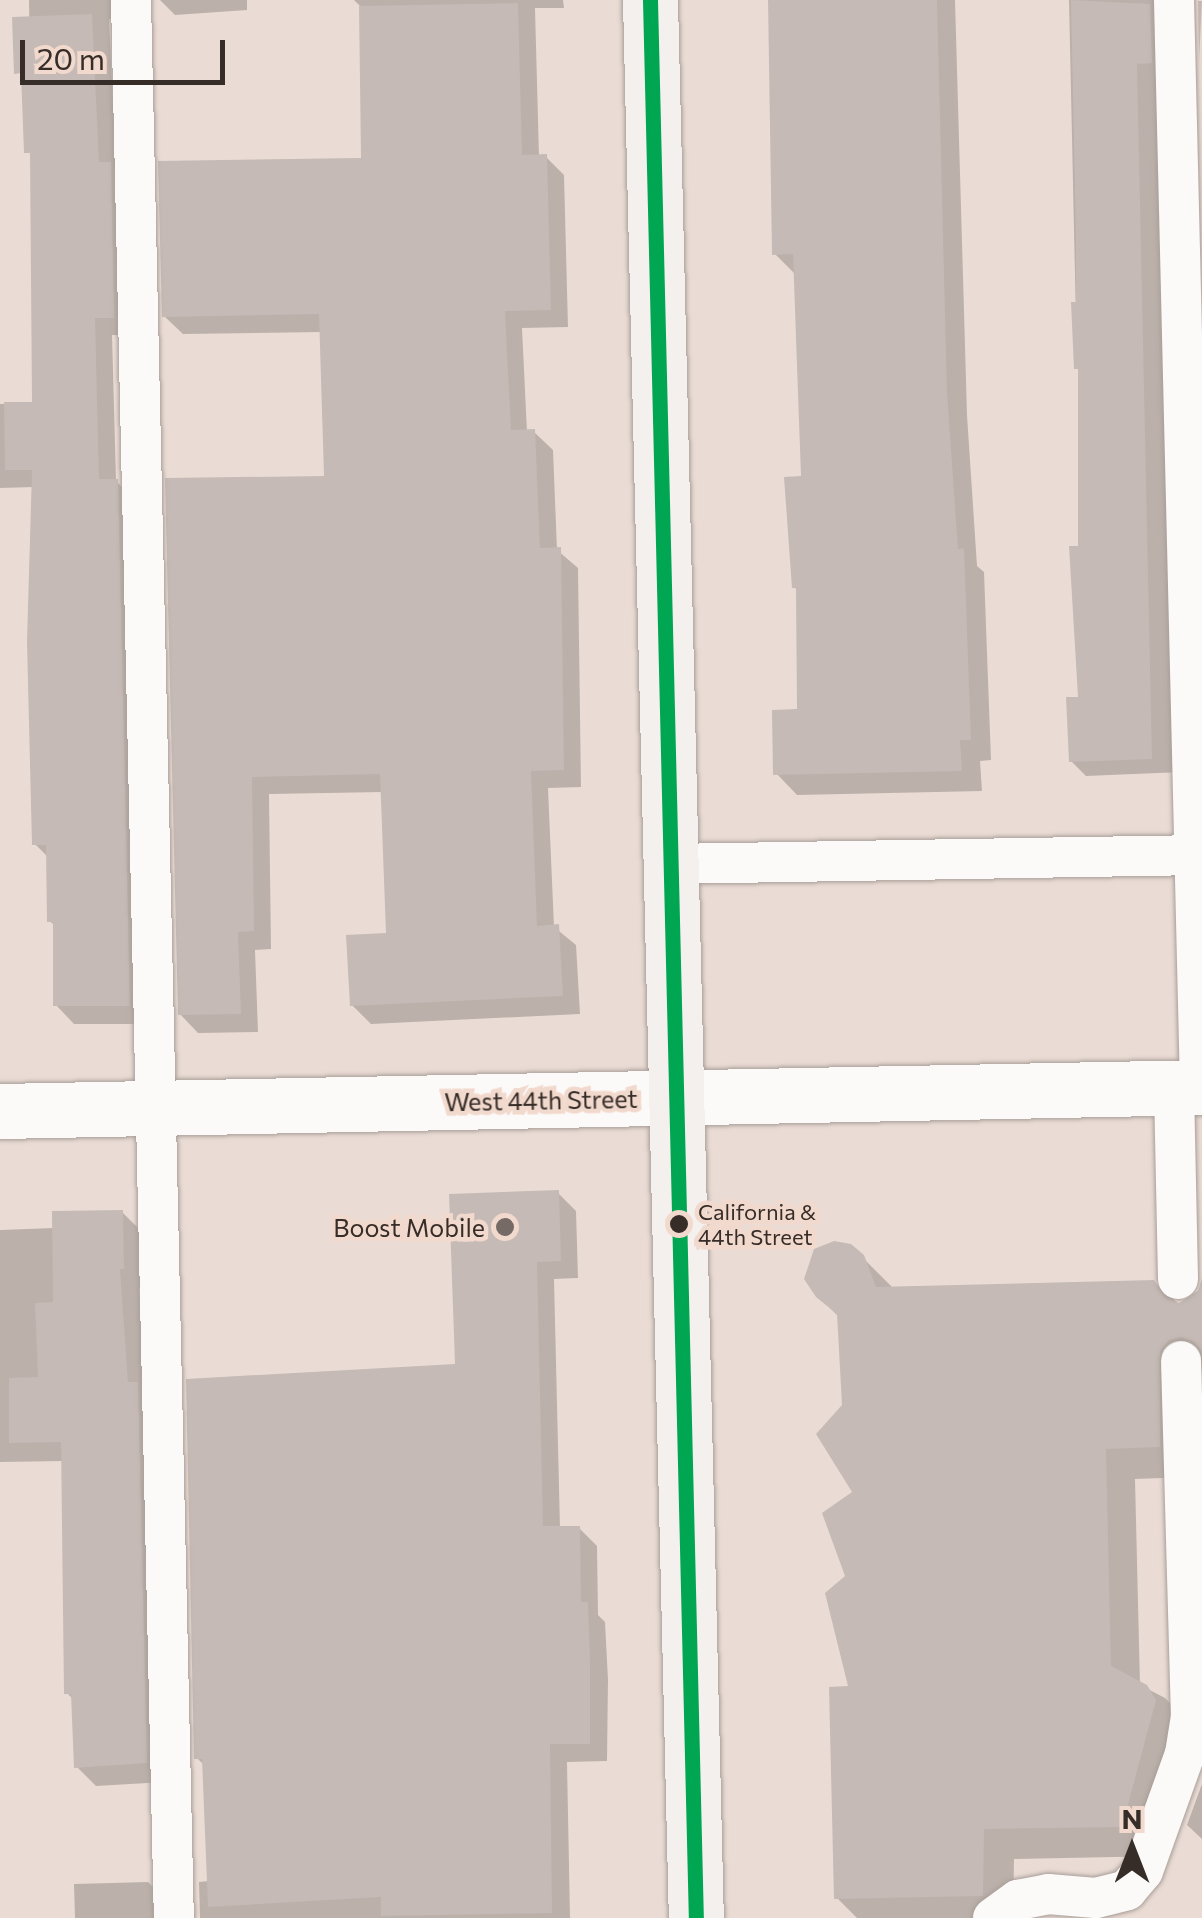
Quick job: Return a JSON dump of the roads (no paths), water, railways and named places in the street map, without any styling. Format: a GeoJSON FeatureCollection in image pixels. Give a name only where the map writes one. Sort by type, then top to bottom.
{"type":"FeatureCollection","features":[{"type":"Feature","properties":{"kind":"main road"},"geometry":{"type":"LineString","coordinates":[[650,0],[696,1918]]}},
{"type":"Feature","properties":{"kind":"street","name":"West 44th Street"},"geometry":{"type":"LineString","coordinates":[[0,1112],[1192,1087]]}},
{"type":"Feature","properties":{"kind":"lane"},"geometry":{"type":"LineString","coordinates":[[131,0],[174,1918]]}},
{"type":"Feature","properties":{"kind":"lane"},"geometry":{"type":"LineString","coordinates":[[1174,0],[1198,855],[1192,1087],[1178,1279]]}},
{"type":"Feature","properties":{"kind":"lane"},"geometry":{"type":"LineString","coordinates":[[670,864],[1198,855]]}},
{"type":"Feature","properties":{"kind":"lane"},"geometry":{"type":"LineString","coordinates":[[992,1918],[1018,1900],[1048,1894],[1096,1898],[1127,1890],[1143,1871],[1184,1754],[1190,1718],[1181,1361]]}},
{"type":"Feature","properties":{"kind":"place","name":"California & 44th Street"},"geometry":{"type":"Point","coordinates":[679,1224]}},
{"type":"Feature","properties":{"kind":"place","name":"Boost Mobile"},"geometry":{"type":"Point","coordinates":[505,1227]}}]}
